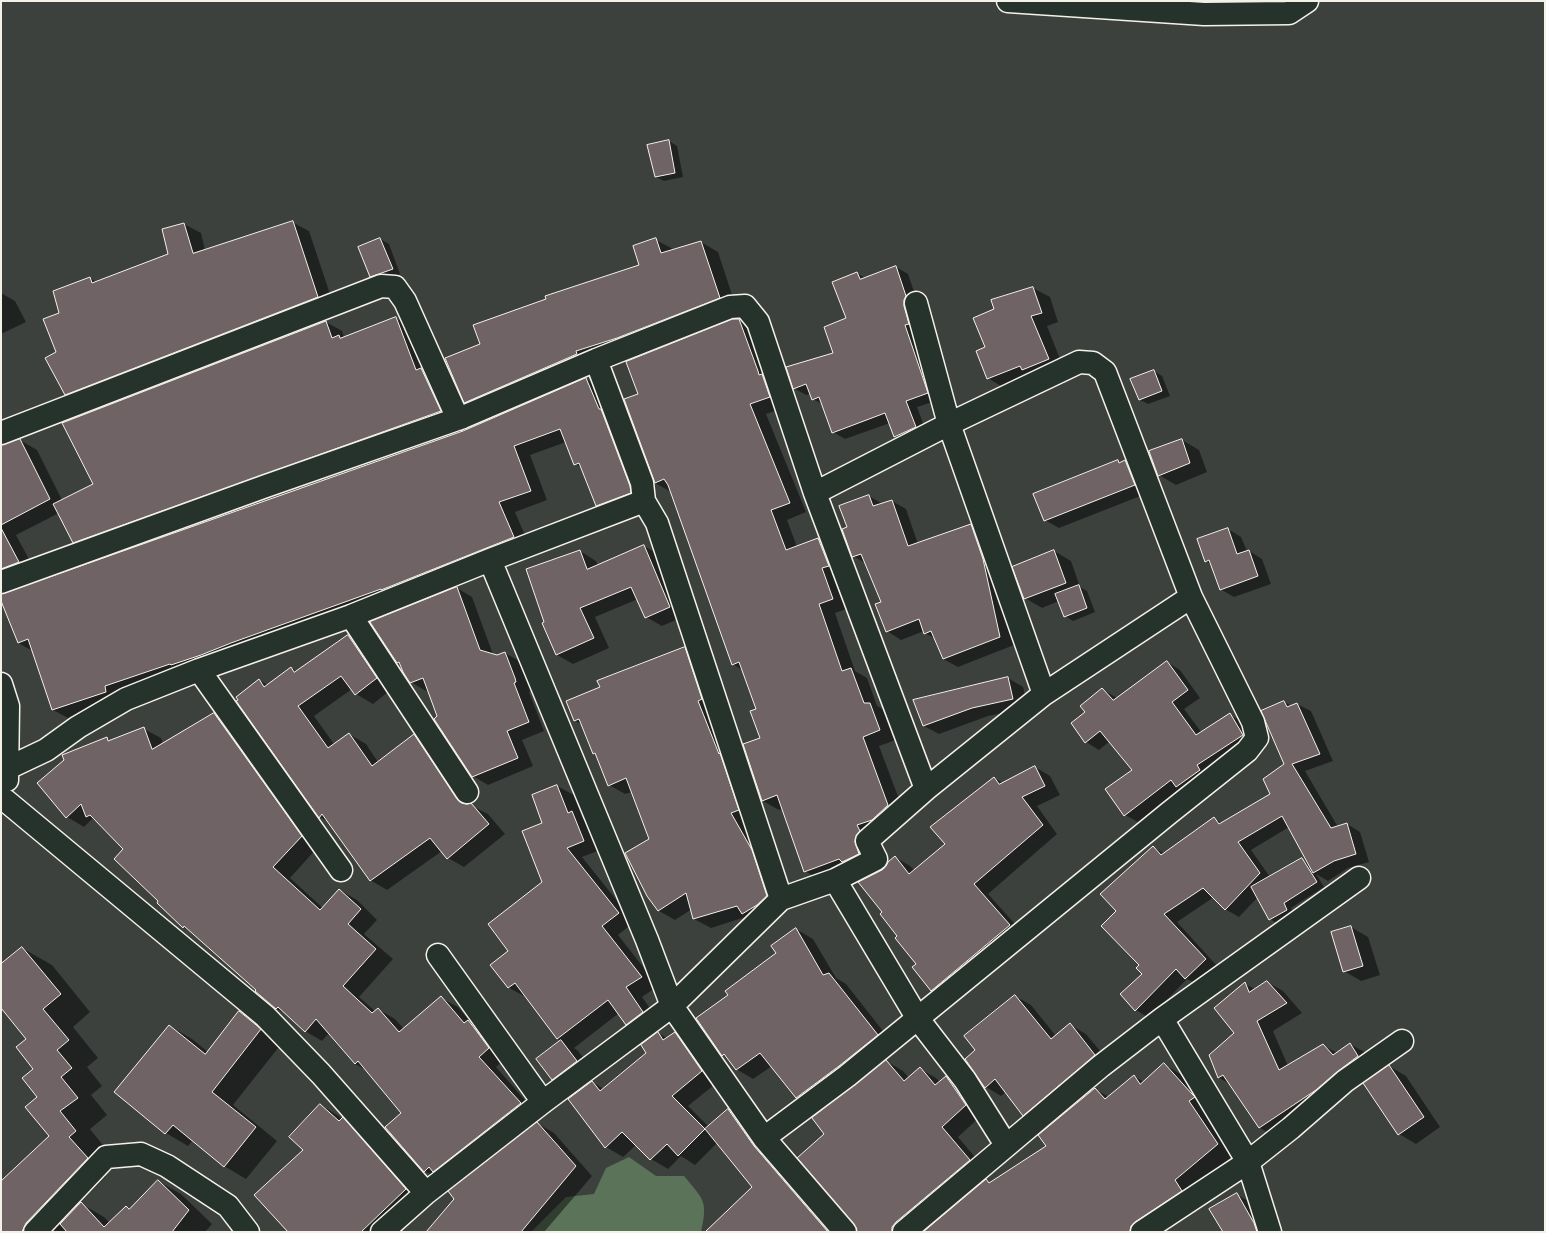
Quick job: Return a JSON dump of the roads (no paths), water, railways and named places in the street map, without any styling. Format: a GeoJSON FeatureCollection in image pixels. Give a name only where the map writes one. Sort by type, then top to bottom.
{"type":"FeatureCollection","features":[{"type":"Feature","properties":{"kind":"street"},"geometry":{"type":"LineString","coordinates":[[1008,1],[1204,14],[1288,13],[1307,1]]}},
{"type":"Feature","properties":{"kind":"street"},"geometry":{"type":"LineString","coordinates":[[1,433],[381,286],[395,287],[405,301],[458,419]]}},
{"type":"Feature","properties":{"kind":"street"},"geometry":{"type":"LineString","coordinates":[[916,303],[949,424],[1044,694]]}},
{"type":"Feature","properties":{"kind":"street"},"geometry":{"type":"LineString","coordinates":[[1,582],[266,486],[458,419],[596,360],[730,307],[745,306],[758,322],[815,493],[926,789]]}},
{"type":"Feature","properties":{"kind":"street"},"geometry":{"type":"LineString","coordinates":[[596,360],[642,482],[644,501],[657,523],[781,899]]}},
{"type":"Feature","properties":{"kind":"street"},"geometry":{"type":"LineString","coordinates":[[764,1138],[847,1076],[918,1019],[1169,812],[1247,751],[1258,738],[1253,722],[1191,598],[1105,372],[1093,363],[1079,362],[949,424],[815,493]]}},
{"type":"Feature","properties":{"kind":"street"},"geometry":{"type":"LineString","coordinates":[[8,768],[46,750],[78,727],[126,699],[199,670],[351,616],[490,560],[644,501]]}},
{"type":"Feature","properties":{"kind":"street"},"geometry":{"type":"LineString","coordinates":[[490,560],[647,940],[672,1006],[764,1138],[845,1232]]}},
{"type":"Feature","properties":{"kind":"street"},"geometry":{"type":"LineString","coordinates":[[382,1232],[426,1193],[543,1102],[672,1006],[781,899],[835,880],[876,859],[866,841],[926,789],[1044,694],[1191,598]]}},
{"type":"Feature","properties":{"kind":"street"},"geometry":{"type":"LineString","coordinates":[[351,616],[467,792]]}},
{"type":"Feature","properties":{"kind":"street"},"geometry":{"type":"LineString","coordinates":[[199,670],[341,870]]}},
{"type":"Feature","properties":{"kind":"street"},"geometry":{"type":"LineString","coordinates":[[1,684],[8,706],[8,768],[3,806],[265,1016],[321,1074],[426,1193]]}},
{"type":"Feature","properties":{"kind":"street"},"geometry":{"type":"LineString","coordinates":[[904,1232],[1101,1066],[1162,1019],[1359,878]]}},
{"type":"Feature","properties":{"kind":"street"},"geometry":{"type":"LineString","coordinates":[[835,880],[918,1019],[964,1080],[1006,1145]]}},
{"type":"Feature","properties":{"kind":"street"},"geometry":{"type":"LineString","coordinates":[[438,955],[543,1102]]}},
{"type":"Feature","properties":{"kind":"street"},"geometry":{"type":"LineString","coordinates":[[1162,1019],[1248,1162],[1270,1232]]}},
{"type":"Feature","properties":{"kind":"street"},"geometry":{"type":"LineString","coordinates":[[1142,1232],[1248,1162],[1291,1128],[1345,1081],[1402,1041]]}},
{"type":"Feature","properties":{"kind":"street"},"geometry":{"type":"LineString","coordinates":[[36,1232],[106,1156],[141,1154],[167,1166],[228,1206],[248,1232]]}}]}
